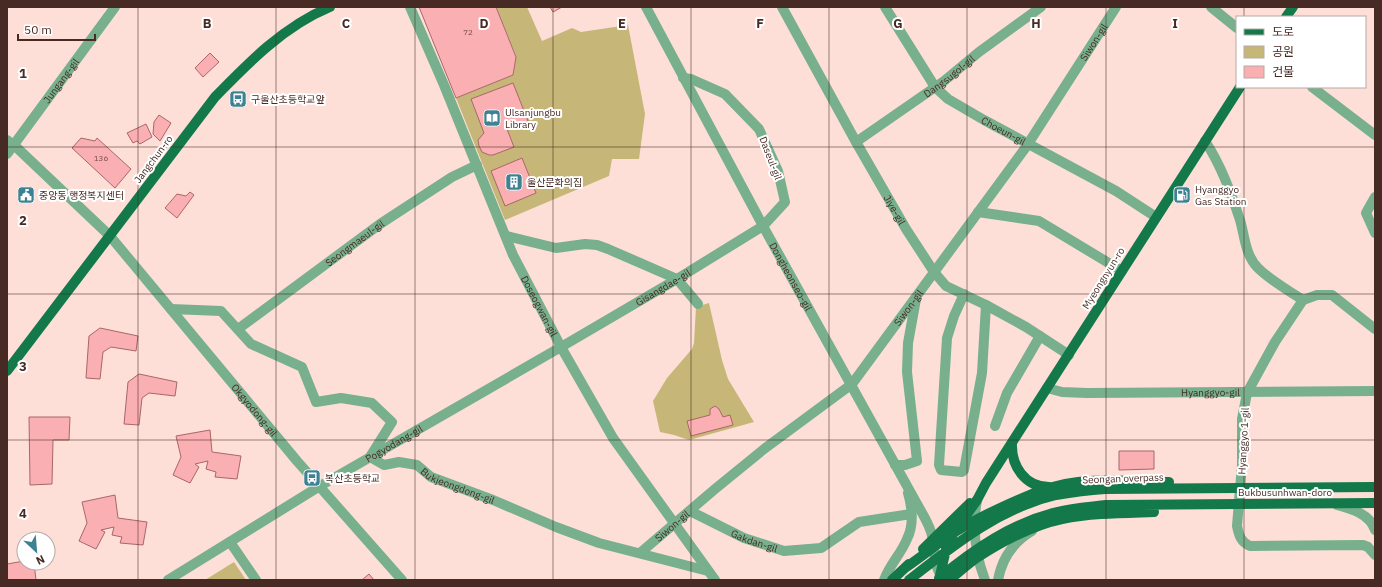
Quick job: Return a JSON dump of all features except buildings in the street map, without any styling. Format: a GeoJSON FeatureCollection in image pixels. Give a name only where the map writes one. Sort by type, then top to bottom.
{"type":"FeatureCollection","features":[{"type":"Feature","properties":{"kind":"main road"},"geometry":{"type":"LineString","coordinates":[[1287,16],[1293,7]]}},
{"type":"Feature","properties":{"kind":"main road","name":"Jangchun-ro"},"geometry":{"type":"LineString","coordinates":[[7,371],[215,97],[249,62],[287,32],[322,8]]}},
{"type":"Feature","properties":{"kind":"main road","name":"Myeongnyun-ro"},"geometry":{"type":"LineString","coordinates":[[986,483],[1239,88]]}},
{"type":"Feature","properties":{"kind":"main road"},"geometry":{"type":"LineString","coordinates":[[1012,443],[1013,458],[1022,475],[1035,484],[1043,487],[1053,487]]}},
{"type":"Feature","properties":{"kind":"main road"},"geometry":{"type":"LineString","coordinates":[[892,580],[933,539],[1027,496],[1053,487],[1077,482],[1107,480],[1195,485]]}},
{"type":"Feature","properties":{"kind":"main road"},"geometry":{"type":"LineString","coordinates":[[949,531],[977,500],[986,483]]}},
{"type":"Feature","properties":{"kind":"main road"},"geometry":{"type":"LineString","coordinates":[[942,579],[944,554],[949,531],[986,483]]}},
{"type":"Feature","properties":{"kind":"main road","name":"Bukbusunhwan-doro"},"geometry":{"type":"LineString","coordinates":[[1195,485],[1308,487],[1375,486]]}},
{"type":"Feature","properties":{"kind":"main road","name":"Seongan overpass"},"geometry":{"type":"LineString","coordinates":[[909,580],[984,525],[1035,502],[1079,491],[1195,485]]}},
{"type":"Feature","properties":{"kind":"main road","name":"Bukbusunhwan-doro"},"geometry":{"type":"LineString","coordinates":[[1194,507],[1375,503]]}},
{"type":"Feature","properties":{"kind":"main road"},"geometry":{"type":"LineString","coordinates":[[942,579],[970,553],[992,539],[1017,526],[1046,515],[1106,505],[1194,507]]}},
{"type":"Feature","properties":{"kind":"main road"},"geometry":{"type":"LineString","coordinates":[[942,579],[977,557],[1020,534],[1060,520],[1081,516],[1194,507]]}},
{"type":"Feature","properties":{"kind":"street","name":"Jungang-gil"},"geometry":{"type":"LineString","coordinates":[[7,154],[10,143],[116,7]]}},
{"type":"Feature","properties":{"kind":"street","name":"Doseogwan-gil"},"geometry":{"type":"LineString","coordinates":[[410,7],[444,85],[513,255],[561,348],[613,438],[715,580]]}},
{"type":"Feature","properties":{"kind":"street","name":"Dongheonseo-gil"},"geometry":{"type":"LineString","coordinates":[[646,7],[763,226],[918,504],[933,539],[936,566],[942,579]]}},
{"type":"Feature","properties":{"kind":"street","name":"Jiye-gil"},"geometry":{"type":"LineString","coordinates":[[782,7],[856,142],[906,229],[934,272],[946,286],[986,306],[1069,354]]}},
{"type":"Feature","properties":{"kind":"street","name":"Choeun-gil"},"geometry":{"type":"LineString","coordinates":[[885,7],[935,87],[948,99],[1116,191],[1156,217]]}},
{"type":"Feature","properties":{"kind":"street","name":"Dangsugol-gil"},"geometry":{"type":"LineString","coordinates":[[856,142],[935,87],[979,52],[1041,7]]}},
{"type":"Feature","properties":{"kind":"street","name":"Siwon-gil"},"geometry":{"type":"LineString","coordinates":[[640,553],[764,449],[852,384],[1028,143],[1116,7]]}},
{"type":"Feature","properties":{"kind":"street"},"geometry":{"type":"LineString","coordinates":[[1211,7],[1236,27]]}},
{"type":"Feature","properties":{"kind":"street","name":"Daseul-gil"},"geometry":{"type":"LineString","coordinates":[[683,78],[691,79],[725,94],[759,129],[778,171],[785,202],[763,226]]}},
{"type":"Feature","properties":{"kind":"street"},"geometry":{"type":"LineString","coordinates":[[1313,88],[1375,134]]}},
{"type":"Feature","properties":{"kind":"street"},"geometry":{"type":"LineString","coordinates":[[1205,142],[1218,164],[1240,220],[1248,253],[1258,268],[1284,288],[1303,300],[1317,295],[1332,296],[1375,329]]}},
{"type":"Feature","properties":{"kind":"street","name":"Okgyodong-gil"},"geometry":{"type":"LineString","coordinates":[[10,143],[110,236],[130,258],[297,461],[402,580]]}},
{"type":"Feature","properties":{"kind":"street","name":"Seongmaeul-gil"},"geometry":{"type":"LineString","coordinates":[[238,329],[380,224],[452,177],[477,165]]}},
{"type":"Feature","properties":{"kind":"street"},"geometry":{"type":"LineString","coordinates":[[1375,197],[1366,213],[1375,233]]}},
{"type":"Feature","properties":{"kind":"street"},"geometry":{"type":"LineString","coordinates":[[978,212],[1039,221],[1122,271]]}},
{"type":"Feature","properties":{"kind":"street","name":"Gisangdae-gil"},"geometry":{"type":"LineString","coordinates":[[561,348],[763,226]]}},
{"type":"Feature","properties":{"kind":"street"},"geometry":{"type":"LineString","coordinates":[[506,236],[556,248],[585,244],[597,245],[677,279],[698,304]]}},
{"type":"Feature","properties":{"kind":"street"},"geometry":{"type":"LineString","coordinates":[[964,294],[954,316],[947,338],[939,465],[941,470],[962,472],[964,470],[976,413],[982,373],[986,306]]}},
{"type":"Feature","properties":{"kind":"street"},"geometry":{"type":"LineString","coordinates":[[895,465],[905,465],[917,461],[907,372],[908,343],[916,297]]}},
{"type":"Feature","properties":{"kind":"street","name":"Hyanggyo 1-gil"},"geometry":{"type":"LineString","coordinates":[[1303,300],[1275,342],[1247,393],[1242,419],[1242,465],[1237,526],[1239,535],[1244,543],[1250,546],[1363,545],[1368,547],[1375,555]]}},
{"type":"Feature","properties":{"kind":"street"},"geometry":{"type":"LineString","coordinates":[[171,309],[221,311],[251,344],[302,366],[316,402],[341,398],[372,403],[392,422],[370,457]]}},
{"type":"Feature","properties":{"kind":"street"},"geometry":{"type":"LineString","coordinates":[[995,426],[1007,393],[1040,336]]}},
{"type":"Feature","properties":{"kind":"street","name":"Pogyodang-gil"},"geometry":{"type":"LineString","coordinates":[[168,580],[320,486],[561,348]]}},
{"type":"Feature","properties":{"kind":"street","name":"Hyanggyo-gil"},"geometry":{"type":"LineString","coordinates":[[1047,388],[1062,392],[1087,393],[1375,392]]}},
{"type":"Feature","properties":{"kind":"street","name":"Bukjeongdong-gil"},"geometry":{"type":"LineString","coordinates":[[370,457],[384,465],[399,462],[417,465],[431,477],[493,500],[556,527],[599,543],[708,571]]}},
{"type":"Feature","properties":{"kind":"street"},"geometry":{"type":"LineString","coordinates":[[884,580],[890,566],[907,540],[910,532],[912,514],[905,483]]}},
{"type":"Feature","properties":{"kind":"street"},"geometry":{"type":"LineString","coordinates":[[977,500],[974,521],[975,541],[977,557],[985,580]]}},
{"type":"Feature","properties":{"kind":"street"},"geometry":{"type":"LineString","coordinates":[[1331,504],[1349,508],[1361,513],[1368,519],[1375,530]]}},
{"type":"Feature","properties":{"kind":"street","name":"Gakdan-gil"},"geometry":{"type":"LineString","coordinates":[[690,511],[744,538],[784,551],[821,548],[859,522],[881,520],[900,515],[912,514]]}},
{"type":"Feature","properties":{"kind":"street"},"geometry":{"type":"LineString","coordinates":[[998,580],[1003,563],[1010,550],[1018,541],[1043,525]]}},
{"type":"Feature","properties":{"kind":"street"},"geometry":{"type":"LineString","coordinates":[[933,539],[939,531],[949,531]]}},
{"type":"Feature","properties":{"kind":"street"},"geometry":{"type":"LineString","coordinates":[[230,542],[256,580]]}},
{"type":"Feature","properties":{"kind":"street"},"geometry":{"type":"LineString","coordinates":[[905,568],[917,564],[933,567],[942,579]]}},
{"type":"Feature","properties":{"kind":"green space"},"geometry":{"type":"Polygon","coordinates":[[[496,7],[527,7],[542,41],[572,28],[581,32],[628,25],[645,114],[639,159],[612,159],[609,176],[505,220],[456,98],[513,75],[516,56],[496,7]]]}},
{"type":"Feature","properties":{"kind":"green space"},"geometry":{"type":"Polygon","coordinates":[[[709,303],[722,360],[728,379],[754,422],[689,440],[660,432],[653,401],[667,378],[692,349],[694,343],[696,307],[709,303]]]}},
{"type":"Feature","properties":{"kind":"green space"},"geometry":{"type":"Polygon","coordinates":[[[234,562],[246,580],[205,580],[234,562]]]}},
{"type":"Feature","properties":{"kind":"place","name":"구울산초등학교앞"},"geometry":{"type":"Point","coordinates":[238,99]}},
{"type":"Feature","properties":{"kind":"place","name":"Ulsanjungbu Library"},"geometry":{"type":"Point","coordinates":[492,118]}},
{"type":"Feature","properties":{"kind":"place","name":"울산문화의집"},"geometry":{"type":"Point","coordinates":[514,182]}},
{"type":"Feature","properties":{"kind":"place","name":"중앙동 행정복지센터"},"geometry":{"type":"Point","coordinates":[26,195]}},
{"type":"Feature","properties":{"kind":"place","name":"Hyanggyo Gas Station"},"geometry":{"type":"Point","coordinates":[1182,195]}},
{"type":"Feature","properties":{"kind":"place","name":"복산초등학교"},"geometry":{"type":"Point","coordinates":[312,478]}}]}
